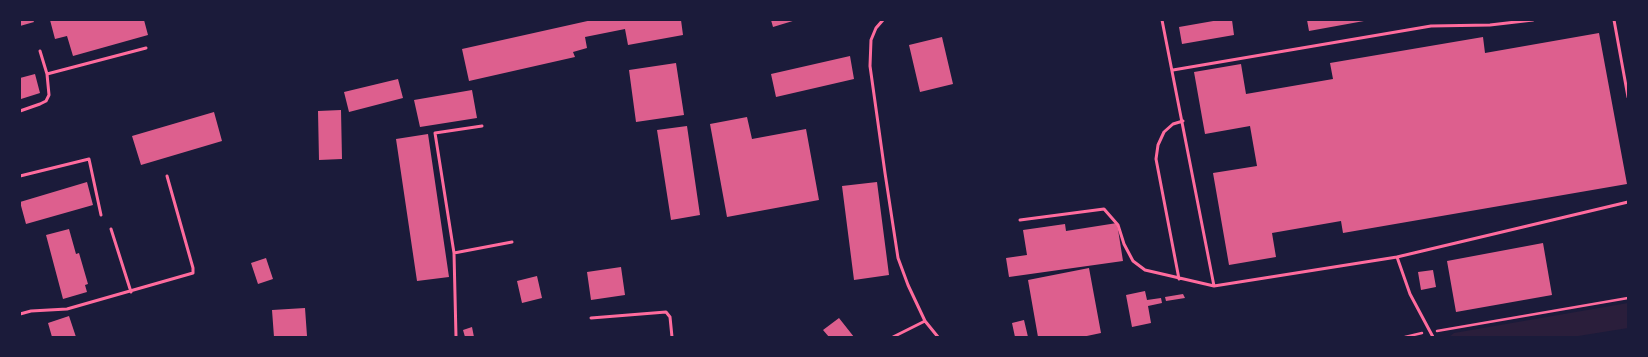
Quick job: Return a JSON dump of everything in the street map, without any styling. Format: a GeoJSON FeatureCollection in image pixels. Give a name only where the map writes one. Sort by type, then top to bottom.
{"type":"FeatureCollection","features":[{"type":"Feature","properties":{"kind":"lane"},"geometry":{"type":"LineString","coordinates":[[883,20],[876,28],[871,40],[870,66],[898,258],[908,285],[925,321],[938,337]]}},
{"type":"Feature","properties":{"kind":"lane"},"geometry":{"type":"LineString","coordinates":[[1162,20],[1183,121],[1214,286]]}},
{"type":"Feature","properties":{"kind":"lane"},"geometry":{"type":"LineString","coordinates":[[1173,70],[1431,26],[1490,25],[1532,20]]}},
{"type":"Feature","properties":{"kind":"lane"},"geometry":{"type":"LineString","coordinates":[[1614,20],[1628,97]]}},
{"type":"Feature","properties":{"kind":"lane"},"geometry":{"type":"LineString","coordinates":[[47,74],[146,48]]}},
{"type":"Feature","properties":{"kind":"lane"},"geometry":{"type":"LineString","coordinates":[[20,110],[46,101],[50,91],[47,74],[40,51]]}},
{"type":"Feature","properties":{"kind":"lane"},"geometry":{"type":"LineString","coordinates":[[1179,279],[1156,159],[1158,145],[1164,132],[1173,124],[1183,121]]}},
{"type":"Feature","properties":{"kind":"lane"},"geometry":{"type":"LineString","coordinates":[[456,337],[454,253],[435,133],[482,126]]}},
{"type":"Feature","properties":{"kind":"lane"},"geometry":{"type":"LineString","coordinates":[[20,176],[89,159],[101,215]]}},
{"type":"Feature","properties":{"kind":"lane"},"geometry":{"type":"LineString","coordinates":[[20,314],[31,311],[67,309],[132,292],[193,273],[193,268],[167,176]]}},
{"type":"Feature","properties":{"kind":"lane"},"geometry":{"type":"LineString","coordinates":[[1020,220],[1104,209],[1118,225],[1124,244],[1133,261],[1145,270],[1214,286],[1397,256],[1628,202]]}},
{"type":"Feature","properties":{"kind":"lane"},"geometry":{"type":"LineString","coordinates":[[111,230],[132,292]]}},
{"type":"Feature","properties":{"kind":"lane"},"geometry":{"type":"LineString","coordinates":[[454,253],[512,242]]}},
{"type":"Feature","properties":{"kind":"lane"},"geometry":{"type":"LineString","coordinates":[[1397,256],[1410,294],[1433,337]]}},
{"type":"Feature","properties":{"kind":"lane"},"geometry":{"type":"LineString","coordinates":[[591,318],[666,312],[670,317],[672,337]]}},
{"type":"Feature","properties":{"kind":"lane"},"geometry":{"type":"LineString","coordinates":[[893,337],[925,321]]}},
{"type":"Feature","properties":{"kind":"lane"},"geometry":{"type":"LineString","coordinates":[[1428,337],[1429,332]]}},
{"type":"Feature","properties":{"kind":"path"},"geometry":{"type":"LineString","coordinates":[[1405,337],[1628,298]]}},
{"type":"Feature","properties":{"kind":"shaded area"},"geometry":{"type":"Polygon","coordinates":[[[1628,303],[1628,328],[1572,337],[1449,337],[1454,333],[1628,303]]]}},
{"type":"Feature","properties":{"kind":"building"},"geometry":{"type":"Polygon","coordinates":[[[20,20],[33,20],[34,22],[20,26],[20,20]]]}},
{"type":"Feature","properties":{"kind":"building"},"geometry":{"type":"Polygon","coordinates":[[[50,20],[144,20],[148,35],[73,56],[67,36],[55,39],[50,20]]]}},
{"type":"Feature","properties":{"kind":"building"},"geometry":{"type":"Polygon","coordinates":[[[592,20],[681,20],[683,35],[628,45],[625,29],[585,37],[587,48],[573,52],[575,57],[469,81],[462,49],[592,20]]]}},
{"type":"Feature","properties":{"kind":"building"},"geometry":{"type":"Polygon","coordinates":[[[771,20],[796,20],[773,27],[771,20]]]}},
{"type":"Feature","properties":{"kind":"building"},"geometry":{"type":"Polygon","coordinates":[[[1219,20],[1232,20],[1234,35],[1182,44],[1179,27],[1219,20]]]}},
{"type":"Feature","properties":{"kind":"building"},"geometry":{"type":"Polygon","coordinates":[[[1307,20],[1364,20],[1364,21],[1309,31],[1307,20]]]}},
{"type":"Feature","properties":{"kind":"building"},"geometry":{"type":"Polygon","coordinates":[[[1599,33],[1627,184],[1343,233],[1341,221],[1272,233],[1276,257],[1229,265],[1213,173],[1257,166],[1250,126],[1205,134],[1194,72],[1241,64],[1246,94],[1333,79],[1330,63],[1483,37],[1485,53],[1599,33]]]}},
{"type":"Feature","properties":{"kind":"building"},"geometry":{"type":"Polygon","coordinates":[[[942,37],[953,84],[920,92],[909,45],[942,37]]]}},
{"type":"Feature","properties":{"kind":"building"},"geometry":{"type":"Polygon","coordinates":[[[850,56],[854,79],[776,97],[771,74],[850,56]]]}},
{"type":"Feature","properties":{"kind":"building"},"geometry":{"type":"Polygon","coordinates":[[[676,63],[684,115],[636,122],[629,70],[676,63]]]}},
{"type":"Feature","properties":{"kind":"building"},"geometry":{"type":"Polygon","coordinates":[[[35,74],[40,93],[21,99],[20,78],[35,74]]]}},
{"type":"Feature","properties":{"kind":"building"},"geometry":{"type":"Polygon","coordinates":[[[398,79],[403,98],[349,112],[344,92],[398,79]]]}},
{"type":"Feature","properties":{"kind":"building"},"geometry":{"type":"Polygon","coordinates":[[[472,90],[477,118],[420,127],[414,100],[472,90]]]}},
{"type":"Feature","properties":{"kind":"building"},"geometry":{"type":"Polygon","coordinates":[[[341,110],[342,159],[319,160],[318,111],[341,110]]]}},
{"type":"Feature","properties":{"kind":"building"},"geometry":{"type":"Polygon","coordinates":[[[214,112],[222,141],[141,165],[132,136],[214,112]]]}},
{"type":"Feature","properties":{"kind":"building"},"geometry":{"type":"Polygon","coordinates":[[[747,117],[752,139],[806,129],[819,200],[727,217],[710,124],[747,117]]]}},
{"type":"Feature","properties":{"kind":"building"},"geometry":{"type":"Polygon","coordinates":[[[687,126],[700,215],[671,220],[657,130],[687,126]]]}},
{"type":"Feature","properties":{"kind":"building"},"geometry":{"type":"Polygon","coordinates":[[[428,134],[449,277],[417,281],[396,139],[428,134]]]}},
{"type":"Feature","properties":{"kind":"building"},"geometry":{"type":"Polygon","coordinates":[[[87,182],[93,205],[26,224],[20,202],[87,182]]]}},
{"type":"Feature","properties":{"kind":"building"},"geometry":{"type":"Polygon","coordinates":[[[877,182],[889,275],[854,280],[842,186],[877,182]]]}},
{"type":"Feature","properties":{"kind":"building"},"geometry":{"type":"Polygon","coordinates":[[[1117,223],[1123,261],[1009,277],[1006,258],[1027,255],[1023,230],[1065,224],[1066,231],[1117,223]]]}},
{"type":"Feature","properties":{"kind":"building"},"geometry":{"type":"Polygon","coordinates":[[[69,229],[76,254],[79,253],[88,284],[85,285],[87,292],[63,299],[46,235],[69,229]]]}},
{"type":"Feature","properties":{"kind":"building"},"geometry":{"type":"Polygon","coordinates":[[[1543,243],[1552,295],[1456,312],[1447,261],[1543,243]]]}},
{"type":"Feature","properties":{"kind":"building"},"geometry":{"type":"Polygon","coordinates":[[[266,258],[273,279],[258,284],[251,263],[266,258]]]}},
{"type":"Feature","properties":{"kind":"building"},"geometry":{"type":"Polygon","coordinates":[[[621,267],[625,295],[591,300],[587,272],[621,267]]]}},
{"type":"Feature","properties":{"kind":"building"},"geometry":{"type":"Polygon","coordinates":[[[1089,268],[1101,333],[1082,337],[1038,337],[1028,280],[1089,268]]]}},
{"type":"Feature","properties":{"kind":"building"},"geometry":{"type":"Polygon","coordinates":[[[1433,270],[1436,287],[1421,290],[1418,272],[1433,270]]]}},
{"type":"Feature","properties":{"kind":"building"},"geometry":{"type":"Polygon","coordinates":[[[537,276],[542,298],[522,303],[517,281],[537,276]]]}},
{"type":"Feature","properties":{"kind":"building"},"geometry":{"type":"Polygon","coordinates":[[[1145,291],[1147,300],[1161,298],[1162,303],[1148,306],[1151,323],[1132,327],[1126,295],[1145,291]]]}},
{"type":"Feature","properties":{"kind":"building"},"geometry":{"type":"Polygon","coordinates":[[[1183,294],[1185,298],[1166,301],[1165,297],[1183,294]]]}},
{"type":"Feature","properties":{"kind":"building"},"geometry":{"type":"Polygon","coordinates":[[[305,308],[307,336],[274,337],[272,310],[305,308]]]}},
{"type":"Feature","properties":{"kind":"building"},"geometry":{"type":"Polygon","coordinates":[[[69,316],[76,337],[52,337],[48,323],[69,316]]]}},
{"type":"Feature","properties":{"kind":"building"},"geometry":{"type":"Polygon","coordinates":[[[839,318],[854,337],[829,337],[823,330],[839,318]]]}},
{"type":"Feature","properties":{"kind":"building"},"geometry":{"type":"Polygon","coordinates":[[[1024,320],[1028,337],[1015,337],[1012,323],[1024,320]]]}},
{"type":"Feature","properties":{"kind":"building"},"geometry":{"type":"Polygon","coordinates":[[[472,327],[474,337],[465,337],[463,330],[472,327]]]}}]}
